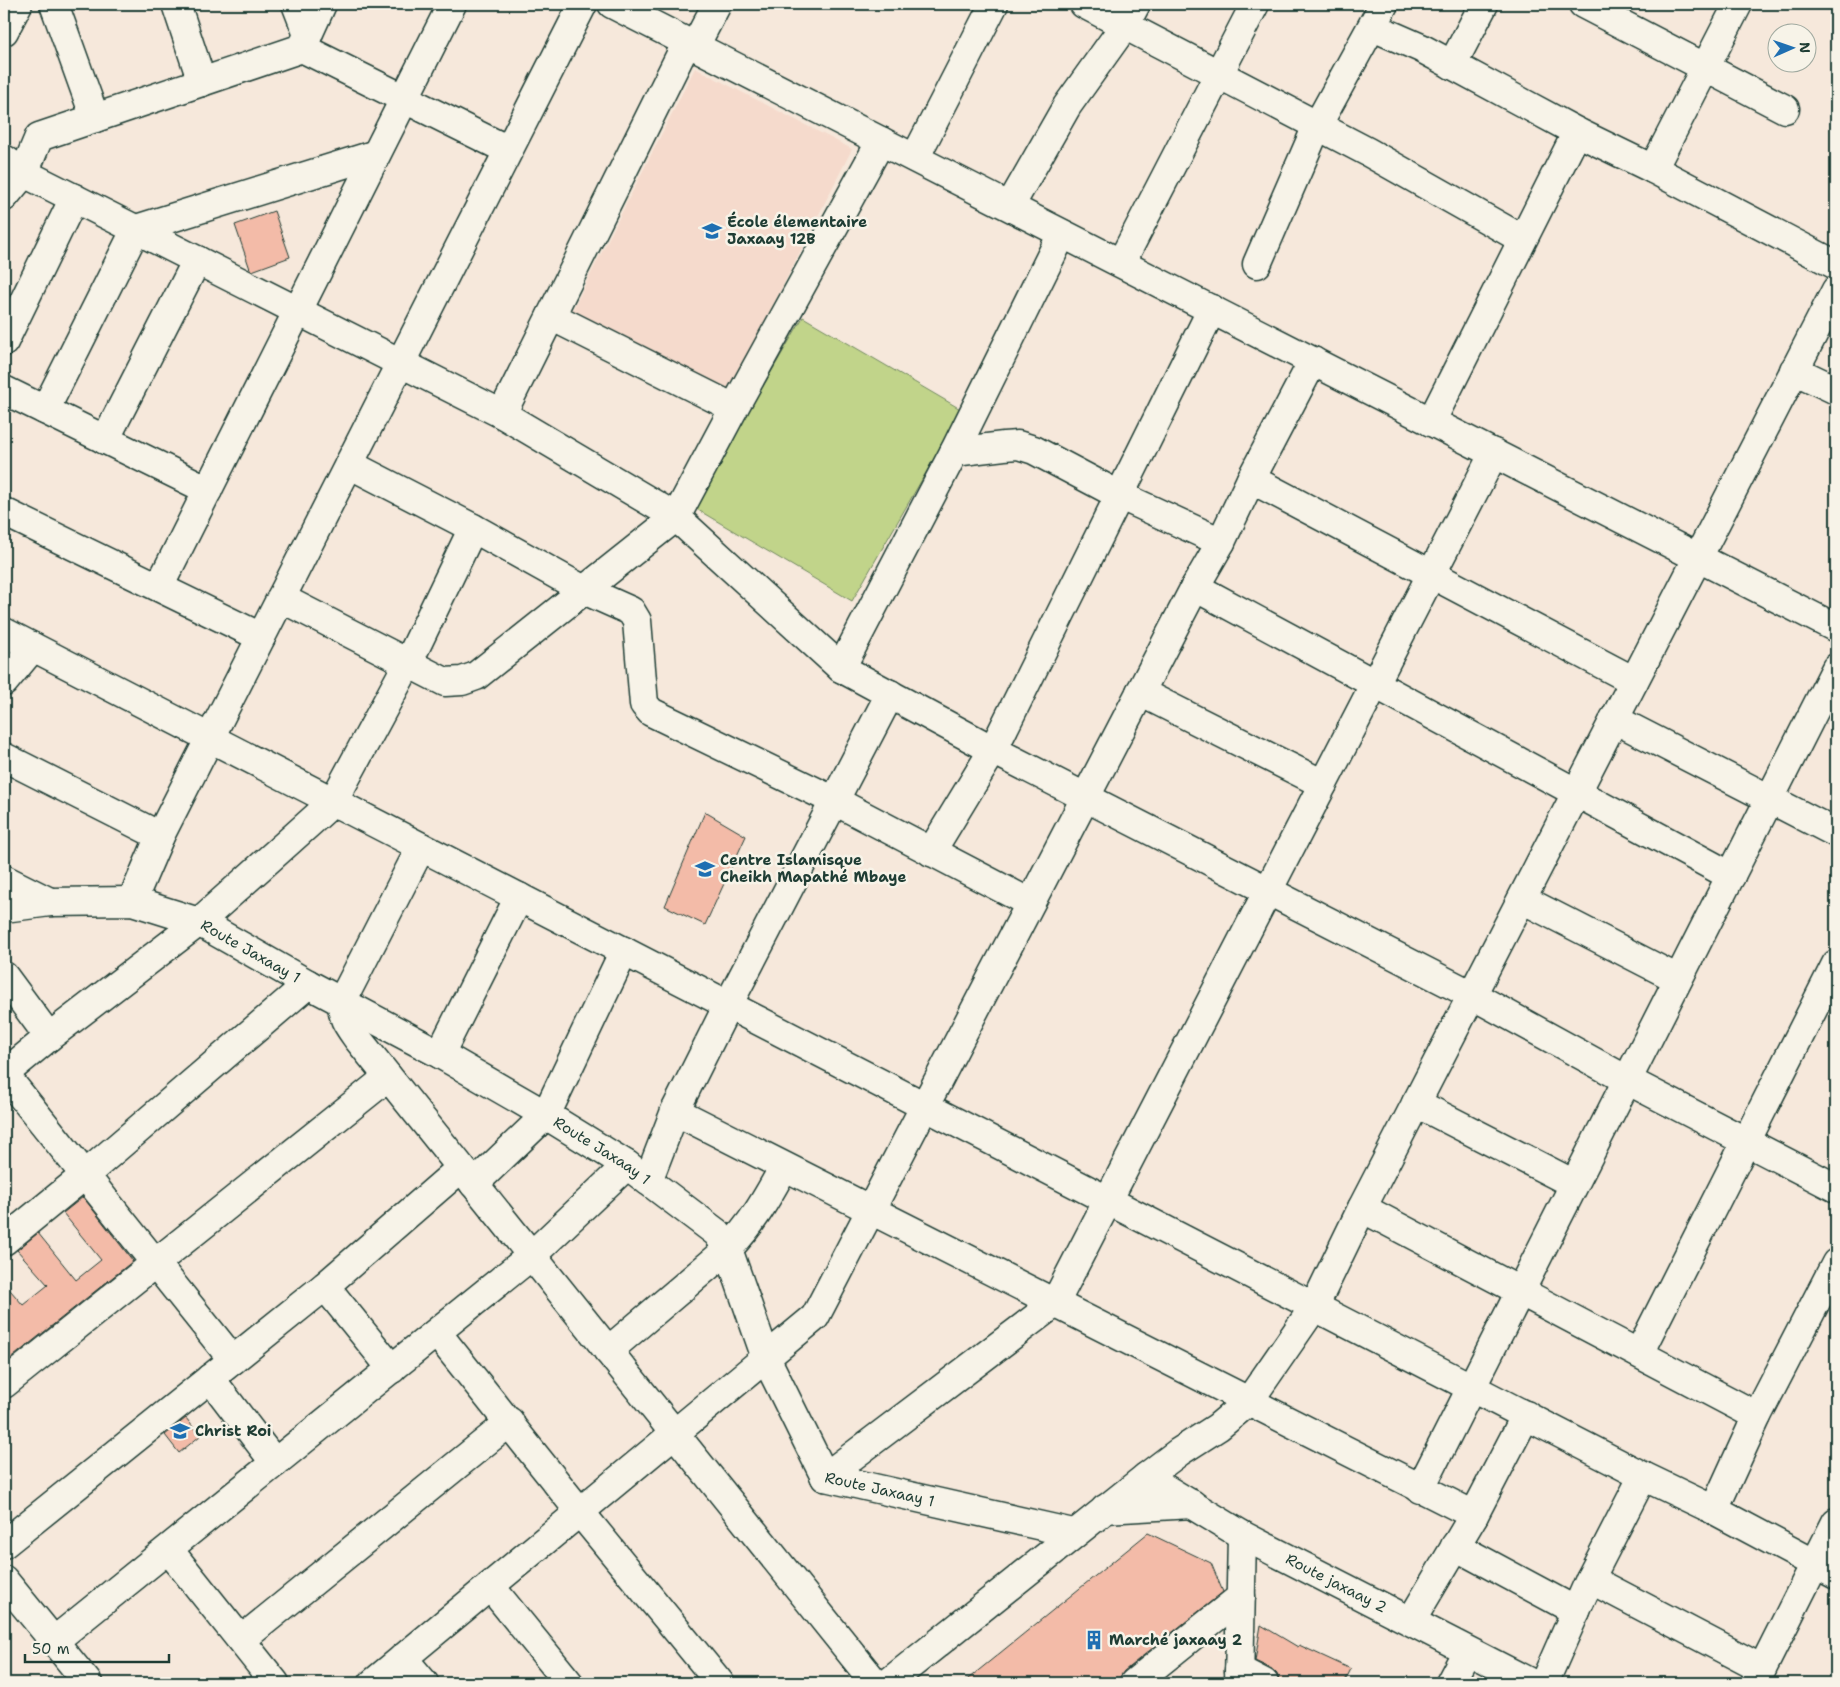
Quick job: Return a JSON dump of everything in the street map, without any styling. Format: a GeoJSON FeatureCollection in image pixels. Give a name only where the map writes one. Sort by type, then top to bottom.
{"type":"FeatureCollection","features":[{"type":"Feature","properties":{"kind":"street"},"geometry":{"type":"LineString","coordinates":[[4,31],[18,4]]}},
{"type":"Feature","properties":{"kind":"street"},"geometry":{"type":"LineString","coordinates":[[54,4],[95,118]]}},
{"type":"Feature","properties":{"kind":"street"},"geometry":{"type":"LineString","coordinates":[[176,4],[202,82]]}},
{"type":"Feature","properties":{"kind":"street"},"geometry":{"type":"LineString","coordinates":[[296,4],[305,41],[404,98],[508,150]]}},
{"type":"Feature","properties":{"kind":"street"},"geometry":{"type":"LineString","coordinates":[[4,197],[14,166],[39,137],[202,82],[305,41],[322,4]]}},
{"type":"Feature","properties":{"kind":"street"},"geometry":{"type":"LineString","coordinates":[[159,588],[452,4]]}},
{"type":"Feature","properties":{"kind":"street"},"geometry":{"type":"LineString","coordinates":[[132,901],[160,836],[583,4]]}},
{"type":"Feature","properties":{"kind":"street"},"geometry":{"type":"LineString","coordinates":[[612,4],[1836,628]]}},
{"type":"Feature","properties":{"kind":"street"},"geometry":{"type":"LineString","coordinates":[[502,414],[691,44],[717,4]]}},
{"type":"Feature","properties":{"kind":"street"},"geometry":{"type":"LineString","coordinates":[[916,158],[994,4]]}},
{"type":"Feature","properties":{"kind":"street"},"geometry":{"type":"LineString","coordinates":[[1084,4],[1131,14],[1218,74],[1318,126],[1522,238]]}},
{"type":"Feature","properties":{"kind":"street"},"geometry":{"type":"LineString","coordinates":[[1121,263],[1254,4]]}},
{"type":"Feature","properties":{"kind":"street"},"geometry":{"type":"LineString","coordinates":[[1452,65],[1484,4]]}},
{"type":"Feature","properties":{"kind":"street"},"geometry":{"type":"LineString","coordinates":[[1653,169],[1738,4]]}},
{"type":"Feature","properties":{"kind":"street"},"geometry":{"type":"LineString","coordinates":[[1599,7],[1705,67],[1785,109]]}},
{"type":"Feature","properties":{"kind":"street"},"geometry":{"type":"LineString","coordinates":[[1010,206],[1067,106],[1131,14]]}},
{"type":"Feature","properties":{"kind":"street"},"geometry":{"type":"LineString","coordinates":[[1258,264],[1318,126],[1378,15],[1452,65],[1577,132],[1653,169],[1836,264]]}},
{"type":"Feature","properties":{"kind":"street"},"geometry":{"type":"LineString","coordinates":[[1432,422],[1522,238],[1577,132]]}},
{"type":"Feature","properties":{"kind":"street"},"geometry":{"type":"LineString","coordinates":[[281,598],[445,682],[462,682],[476,676],[676,518],[734,408],[882,141]]}},
{"type":"Feature","properties":{"kind":"street"},"geometry":{"type":"LineString","coordinates":[[45,410],[136,229],[376,154]]}},
{"type":"Feature","properties":{"kind":"street"},"geometry":{"type":"LineString","coordinates":[[14,166],[502,414],[676,518],[841,668],[993,750],[1472,996],[1627,1080],[1836,1188]]}},
{"type":"Feature","properties":{"kind":"street"},"geometry":{"type":"LineString","coordinates":[[4,342],[74,198]]}},
{"type":"Feature","properties":{"kind":"street"},"geometry":{"type":"LineString","coordinates":[[841,668],[954,452],[1062,234]]}},
{"type":"Feature","properties":{"kind":"street"},"geometry":{"type":"LineString","coordinates":[[105,440],[197,260]]}},
{"type":"Feature","properties":{"kind":"street"},"geometry":{"type":"LineString","coordinates":[[888,1683],[1074,1533],[1179,1452],[1218,1427],[1250,1401],[1314,1307],[1362,1208],[1836,290]]}},
{"type":"Feature","properties":{"kind":"street"},"geometry":{"type":"LineString","coordinates":[[931,852],[993,750],[1212,309]]}},
{"type":"Feature","properties":{"kind":"street"},"geometry":{"type":"LineString","coordinates":[[551,316],[734,408]]}},
{"type":"Feature","properties":{"kind":"street"},"geometry":{"type":"LineString","coordinates":[[373,1683],[815,1317],[1195,587],[1221,542],[1251,479],[1313,361]]}},
{"type":"Feature","properties":{"kind":"street"},"geometry":{"type":"LineString","coordinates":[[1794,370],[1836,390]]}},
{"type":"Feature","properties":{"kind":"street"},"geometry":{"type":"LineString","coordinates":[[4,390],[208,490]]}},
{"type":"Feature","properties":{"kind":"street"},"geometry":{"type":"LineString","coordinates":[[954,452],[1004,446],[1018,446],[1034,450],[1119,495],[1221,542]]}},
{"type":"Feature","properties":{"kind":"street"},"geometry":{"type":"LineString","coordinates":[[825,1477],[1055,1303],[1494,453]]}},
{"type":"Feature","properties":{"kind":"street"},"geometry":{"type":"LineString","coordinates":[[349,464],[473,528],[584,590],[630,611],[637,622],[644,704],[650,712],[835,801],[1030,903]]}},
{"type":"Feature","properties":{"kind":"street"},"geometry":{"type":"LineString","coordinates":[[1251,479],[1634,681]]}},
{"type":"Feature","properties":{"kind":"street"},"geometry":{"type":"LineString","coordinates":[[4,512],[261,637]]}},
{"type":"Feature","properties":{"kind":"street"},"geometry":{"type":"LineString","coordinates":[[233,1360],[4,1074],[49,1037],[199,922],[333,802],[408,663],[473,528]]}},
{"type":"Feature","properties":{"kind":"street"},"geometry":{"type":"LineString","coordinates":[[1195,587],[1731,876]]}},
{"type":"Feature","properties":{"kind":"street"},"geometry":{"type":"LineString","coordinates":[[4,632],[1643,1476],[1714,1510],[1826,1570]]}},
{"type":"Feature","properties":{"kind":"street"},"geometry":{"type":"LineString","coordinates":[[4,682],[33,647]]}},
{"type":"Feature","properties":{"kind":"street"},"geometry":{"type":"LineString","coordinates":[[1420,1489],[1836,668]]}},
{"type":"Feature","properties":{"kind":"street"},"geometry":{"type":"LineString","coordinates":[[1140,692],[1323,784]]}},
{"type":"Feature","properties":{"kind":"street"},"geometry":{"type":"LineString","coordinates":[[54,1641],[531,1256],[637,1173],[675,1112],[728,1005],[890,694]]}},
{"type":"Feature","properties":{"kind":"street"},"geometry":{"type":"LineString","coordinates":[[1614,719],[1836,833]]}},
{"type":"Feature","properties":{"kind":"street"},"geometry":{"type":"LineString","coordinates":[[4,757],[160,836]]}},
{"type":"Feature","properties":{"kind":"street"},"geometry":{"type":"LineString","coordinates":[[421,847],[342,1001],[342,1014],[345,1022],[875,1683]]}},
{"type":"Feature","properties":{"kind":"street"},"geometry":{"type":"LineString","coordinates":[[4,879],[50,902]]}},
{"type":"Feature","properties":{"kind":"street"},"geometry":{"type":"LineString","coordinates":[[440,1054],[519,897]]}},
{"type":"Feature","properties":{"kind":"street"},"geometry":{"type":"LineString","coordinates":[[1522,899],[1678,979]]}},
{"type":"Feature","properties":{"kind":"street","name":"Route Jaxaay 1"},"geometry":{"type":"LineString","coordinates":[[4,908],[50,902],[132,901],[199,922],[308,984],[440,1054],[546,1115],[637,1173],[717,1233],[728,1249],[766,1358],[825,1477],[1074,1533]]}},
{"type":"Feature","properties":{"kind":"street"},"geometry":{"type":"LineString","coordinates":[[4,1544],[325,1286],[546,1115],[624,952]]}},
{"type":"Feature","properties":{"kind":"street"},"geometry":{"type":"LineString","coordinates":[[1639,1354],[1836,964]]}},
{"type":"Feature","properties":{"kind":"street"},"geometry":{"type":"LineString","coordinates":[[4,976],[49,1037]]}},
{"type":"Feature","properties":{"kind":"street"},"geometry":{"type":"LineString","coordinates":[[4,1241],[85,1175],[308,984]]}},
{"type":"Feature","properties":{"kind":"street"},"geometry":{"type":"LineString","coordinates":[[4,1384],[388,1077]]}},
{"type":"Feature","properties":{"kind":"street"},"geometry":{"type":"LineString","coordinates":[[1416,1103],[1574,1184]]}},
{"type":"Feature","properties":{"kind":"street"},"geometry":{"type":"LineString","coordinates":[[675,1112],[1474,1515]]}},
{"type":"Feature","properties":{"kind":"street"},"geometry":{"type":"LineString","coordinates":[[608,1351],[728,1249],[747,1229],[756,1216],[784,1167]]}},
{"type":"Feature","properties":{"kind":"street"},"geometry":{"type":"LineString","coordinates":[[1362,1208],[1757,1416]]}},
{"type":"Feature","properties":{"kind":"street"},"geometry":{"type":"LineString","coordinates":[[1714,1510],[1757,1416],[1836,1263]]}},
{"type":"Feature","properties":{"kind":"street"},"geometry":{"type":"LineString","coordinates":[[325,1286],[392,1369]]}},
{"type":"Feature","properties":{"kind":"street"},"geometry":{"type":"LineString","coordinates":[[437,1333],[720,1683]]}},
{"type":"Feature","properties":{"kind":"street"},"geometry":{"type":"LineString","coordinates":[[210,1378],[275,1463]]}},
{"type":"Feature","properties":{"kind":"street"},"geometry":{"type":"LineString","coordinates":[[1411,1621],[1474,1515],[1526,1415]]}},
{"type":"Feature","properties":{"kind":"street"},"geometry":{"type":"LineString","coordinates":[[241,1640],[510,1422]]}},
{"type":"Feature","properties":{"kind":"street"},"geometry":{"type":"LineString","coordinates":[[1544,1683],[1590,1578],[1643,1476]]}},
{"type":"Feature","properties":{"kind":"street","name":"Route jaxaay 2"},"geometry":{"type":"LineString","coordinates":[[1146,1477],[1242,1535],[1531,1683]]}},
{"type":"Feature","properties":{"kind":"street"},"geometry":{"type":"LineString","coordinates":[[1105,1509],[1192,1504]]}},
{"type":"Feature","properties":{"kind":"street"},"geometry":{"type":"LineString","coordinates":[[1590,1578],[1758,1676],[1826,1570],[1836,1522]]}},
{"type":"Feature","properties":{"kind":"street"},"geometry":{"type":"LineString","coordinates":[[1242,1535],[1239,1677],[1264,1683]]}},
{"type":"Feature","properties":{"kind":"street"},"geometry":{"type":"LineString","coordinates":[[1455,1546],[1576,1611]]}},
{"type":"Feature","properties":{"kind":"street"},"geometry":{"type":"LineString","coordinates":[[169,1550],[275,1683]]}},
{"type":"Feature","properties":{"kind":"street"},"geometry":{"type":"LineString","coordinates":[[490,1586],[570,1683]]}},
{"type":"Feature","properties":{"kind":"street"},"geometry":{"type":"LineString","coordinates":[[7,1589],[54,1641],[85,1682]]}},
{"type":"Feature","properties":{"kind":"street"},"geometry":{"type":"LineString","coordinates":[[1134,1683],[1241,1597]]}},
{"type":"Feature","properties":{"kind":"street"},"geometry":{"type":"LineString","coordinates":[[1450,1683],[1467,1651]]}},
{"type":"Feature","properties":{"kind":"street"},"geometry":{"type":"LineString","coordinates":[[403,1658],[424,1683]]}},
{"type":"Feature","properties":{"kind":"shaded area","name":"École élementaire Jaxaay 12B"},"geometry":{"type":"Polygon","coordinates":[[[695,68],[852,149],[728,394],[571,313],[695,68]]]}},
{"type":"Feature","properties":{"kind":"green space"},"geometry":{"type":"Polygon","coordinates":[[[803,317],[962,410],[852,601],[693,507],[803,317]]]}},
{"type":"Feature","properties":{"kind":"building"},"geometry":{"type":"Polygon","coordinates":[[[274,211],[290,257],[252,271],[235,225],[274,211]]]}},
{"type":"Feature","properties":{"kind":"building"},"geometry":{"type":"Polygon","coordinates":[[[705,812],[746,836],[705,925],[665,906],[705,812]]]}},
{"type":"Feature","properties":{"kind":"building"},"geometry":{"type":"Polygon","coordinates":[[[83,1197],[133,1261],[4,1364],[4,1283],[23,1305],[48,1285],[17,1250],[38,1233],[76,1280],[101,1260],[63,1213],[83,1197]]]}},
{"type":"Feature","properties":{"kind":"building"},"geometry":{"type":"Polygon","coordinates":[[[186,1418],[200,1436],[179,1453],[165,1435],[186,1418]]]}},
{"type":"Feature","properties":{"kind":"building","name":"Marché jaxaay 2"},"geometry":{"type":"Polygon","coordinates":[[[1148,1533],[1211,1563],[1223,1592],[1124,1671],[1119,1682],[963,1683],[1148,1533]]]}},
{"type":"Feature","properties":{"kind":"building"},"geometry":{"type":"Polygon","coordinates":[[[1261,1625],[1298,1647],[1299,1645],[1351,1669],[1344,1683],[1285,1683],[1279,1680],[1277,1674],[1272,1669],[1255,1661],[1261,1625]]]}},
{"type":"Feature","properties":{"kind":"place","name":"École élementaire Jaxaay 12B"},"geometry":{"type":"Point","coordinates":[712,231]}},
{"type":"Feature","properties":{"kind":"place","name":"Centre Islamisque Cheikh Mapathé Mbaye"},"geometry":{"type":"Point","coordinates":[705,869]}},
{"type":"Feature","properties":{"kind":"place","name":"Christ Roi"},"geometry":{"type":"Point","coordinates":[180,1431]}},
{"type":"Feature","properties":{"kind":"place","name":"Marché jaxaay 2"},"geometry":{"type":"Point","coordinates":[1094,1640]}}]}
